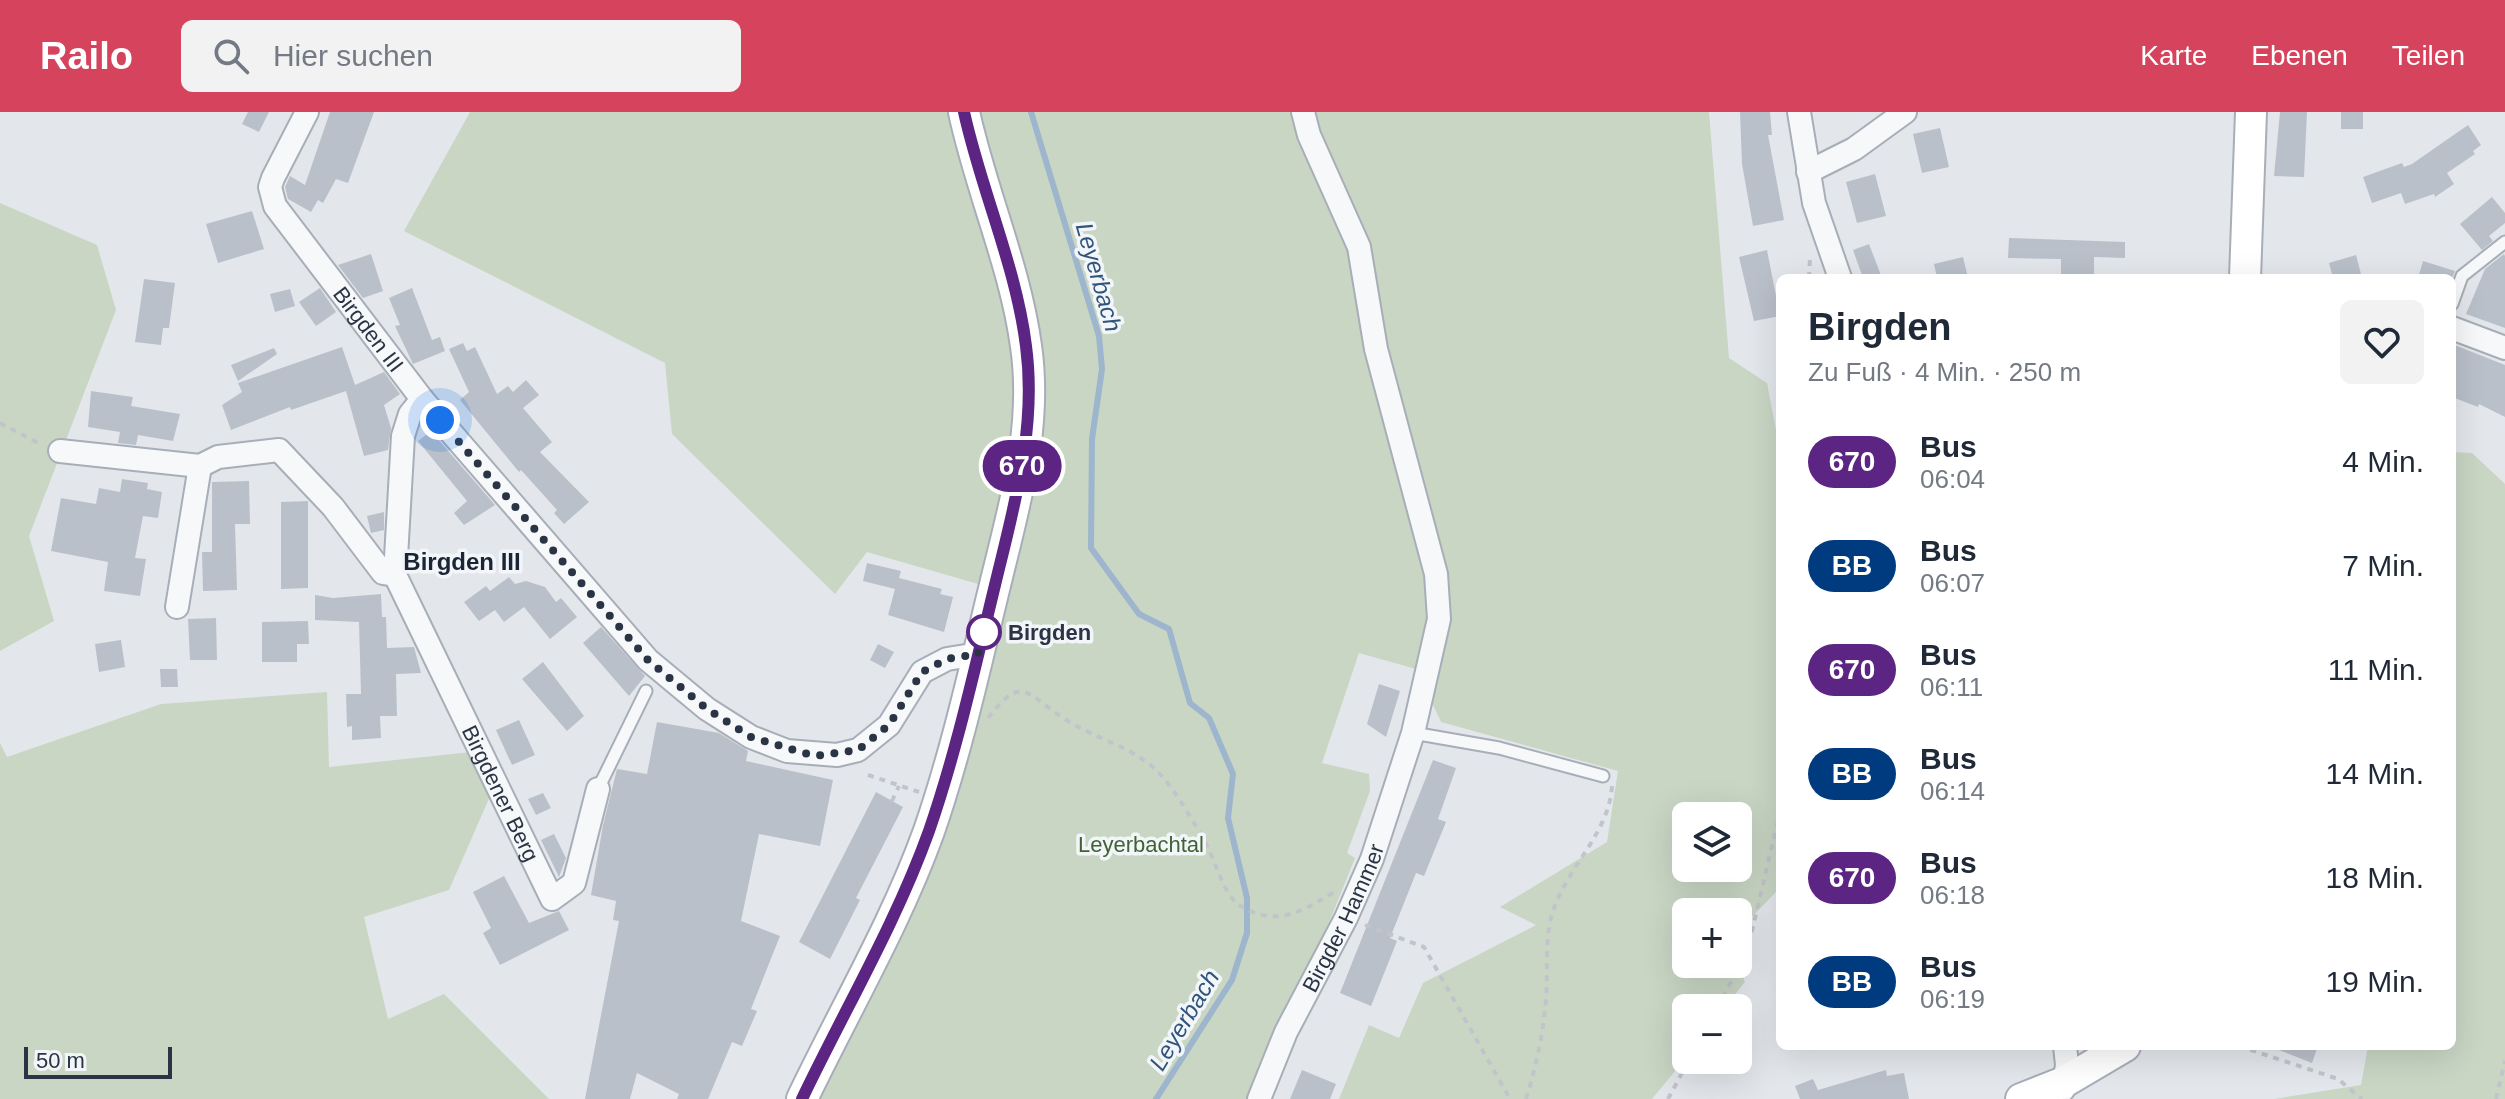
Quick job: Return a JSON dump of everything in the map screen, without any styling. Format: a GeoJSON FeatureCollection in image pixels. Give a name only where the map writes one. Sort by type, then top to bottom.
{"type":"FeatureCollection","features":[{"type":"Feature","properties":{"kind":"main road"},"geometry":{"type":"LineString","coordinates":[[802,1099],[928,833],[957,742],[1016,505],[1028,425],[1029,384],[1019,307],[964,112]]}},
{"type":"Feature","properties":{"kind":"main road"},"geometry":{"type":"LineString","coordinates":[[2245,274],[2251,112]]}},
{"type":"Feature","properties":{"kind":"main road"},"geometry":{"type":"LineString","coordinates":[[2021,1099],[2062,1091],[2119,1050]]}},
{"type":"Feature","properties":{"kind":"street","name":"Birgden III"},"geometry":{"type":"LineString","coordinates":[[307,112],[273,178],[271,197],[327,277],[422,399],[648,660],[707,709],[751,737],[814,756],[858,750],[889,725],[922,672],[947,659],[978,654]]}},
{"type":"Feature","properties":{"kind":"street","name":"Birgder Hammer"},"geometry":{"type":"LineString","coordinates":[[1259,1099],[1286,1032],[1346,918],[1372,859],[1413,733],[1439,619],[1436,574],[1376,349],[1359,247],[1309,135],[1303,112]]}},
{"type":"Feature","properties":{"kind":"street"},"geometry":{"type":"LineString","coordinates":[[1799,112],[1817,213],[1839,274]]}},
{"type":"Feature","properties":{"kind":"street"},"geometry":{"type":"LineString","coordinates":[[1808,172],[1854,149],[1905,112]]}},
{"type":"Feature","properties":{"kind":"street"},"geometry":{"type":"LineString","coordinates":[[2456,330],[2505,348]]}},
{"type":"Feature","properties":{"kind":"street","name":"Birgdener Berg"},"geometry":{"type":"LineString","coordinates":[[422,399],[410,414],[403,436],[395,575],[552,899],[574,883],[598,789]]}},
{"type":"Feature","properties":{"kind":"street","name":"Birgdener Berg"},"geometry":{"type":"LineString","coordinates":[[60,451],[200,466],[218,457],[279,450],[333,507],[383,573],[395,575]]}},
{"type":"Feature","properties":{"kind":"street"},"geometry":{"type":"LineString","coordinates":[[177,607],[200,466]]}},
{"type":"Feature","properties":{"kind":"street"},"geometry":{"type":"LineString","coordinates":[[2062,1091],[2067,1065],[2065,1050]]}},
{"type":"Feature","properties":{"kind":"lane"},"geometry":{"type":"LineString","coordinates":[[2456,293],[2462,276],[2505,242]]}},
{"type":"Feature","properties":{"kind":"lane"},"geometry":{"type":"LineString","coordinates":[[598,789],[646,691]]}},
{"type":"Feature","properties":{"kind":"lane"},"geometry":{"type":"LineString","coordinates":[[1413,733],[1499,748],[1603,776]]}},
{"type":"Feature","properties":{"kind":"path"},"geometry":{"type":"LineString","coordinates":[[0,423],[60,451]]}},
{"type":"Feature","properties":{"kind":"path"},"geometry":{"type":"LineString","coordinates":[[1001,701],[1014,690],[1029,692],[1065,719],[1142,758],[1173,790],[1205,842],[1236,903],[1259,915],[1286,917],[1338,890]]}},
{"type":"Feature","properties":{"kind":"path"},"geometry":{"type":"LineString","coordinates":[[868,775],[914,791]]}},
{"type":"Feature","properties":{"kind":"path"},"geometry":{"type":"LineString","coordinates":[[1526,1099],[1546,1009],[1551,916],[1611,806],[1612,783],[1603,776]]}},
{"type":"Feature","properties":{"kind":"path"},"geometry":{"type":"LineString","coordinates":[[892,801],[899,786]]}},
{"type":"Feature","properties":{"kind":"path"},"geometry":{"type":"LineString","coordinates":[[1724,994],[1747,952],[1776,829]]}},
{"type":"Feature","properties":{"kind":"path"},"geometry":{"type":"LineString","coordinates":[[1346,918],[1424,947],[1510,1099]]}},
{"type":"Feature","properties":{"kind":"path"},"geometry":{"type":"LineString","coordinates":[[2251,1050],[2338,1079],[2362,1099]]}},
{"type":"Feature","properties":{"kind":"path"},"geometry":{"type":"LineString","coordinates":[[2496,1099],[2505,1061]]}},
{"type":"Feature","properties":{"kind":"path"},"geometry":{"type":"LineString","coordinates":[[1668,1099],[1681,1074]]}},
{"type":"Feature","properties":{"kind":"green space","name":"Leyerbachtal"},"geometry":{"type":"Polygon","coordinates":[[[470,112],[1709,112],[1729,358],[1767,383],[1776,430],[1776,892],[1752,917],[1752,898],[1672,898],[1672,978],[1743,978],[1745,982],[1735,994],[1672,994],[1673,1074],[1652,1099],[1339,1099],[1369,1025],[1399,1038],[1423,983],[1536,925],[1500,907],[1607,842],[1618,771],[1441,722],[1416,669],[1359,653],[1322,763],[1369,774],[1370,791],[1347,853],[1355,858],[1258,1099],[810,1099],[1006,592],[867,552],[835,594],[672,434],[665,363],[404,231],[470,112]]]}},
{"type":"Feature","properties":{"kind":"green space"},"geometry":{"type":"Polygon","coordinates":[[[0,203],[97,245],[116,310],[29,536],[54,621],[0,651],[0,203]]]}},
{"type":"Feature","properties":{"kind":"green space"},"geometry":{"type":"Polygon","coordinates":[[[2456,452],[2472,453],[2505,484],[2505,1099],[2274,1099],[2361,1085],[2367,1050],[2456,1050],[2456,452]]]}},
{"type":"Feature","properties":{"kind":"green space"},"geometry":{"type":"Polygon","coordinates":[[[327,692],[329,767],[471,752],[491,794],[449,890],[364,917],[388,1019],[444,994],[549,1099],[0,1099],[0,743],[7,757],[161,704],[327,692]]]}},
{"type":"Feature","properties":{"kind":"building"},"geometry":{"type":"Polygon","coordinates":[[[248,112],[269,112],[259,132],[242,124],[248,112]]]}},
{"type":"Feature","properties":{"kind":"building"},"geometry":{"type":"Polygon","coordinates":[[[330,112],[374,112],[348,183],[336,179],[323,203],[318,200],[311,212],[288,199],[285,187],[290,176],[305,185],[330,112]]]}},
{"type":"Feature","properties":{"kind":"building"},"geometry":{"type":"Polygon","coordinates":[[[1740,112],[1770,112],[1772,135],[1768,135],[1784,220],[1753,226],[1742,164],[1740,112]]]}},
{"type":"Feature","properties":{"kind":"building"},"geometry":{"type":"Polygon","coordinates":[[[2280,112],[2307,112],[2304,177],[2274,176],[2280,112]]]}},
{"type":"Feature","properties":{"kind":"building"},"geometry":{"type":"Polygon","coordinates":[[[2341,112],[2363,112],[2363,129],[2341,129],[2341,112]]]}},
{"type":"Feature","properties":{"kind":"building"},"geometry":{"type":"Polygon","coordinates":[[[2468,125],[2481,145],[2473,151],[2475,154],[2447,173],[2454,184],[2435,197],[2434,194],[2405,204],[2401,193],[2372,203],[2363,177],[2402,163],[2404,167],[2412,164],[2468,125]]]}},
{"type":"Feature","properties":{"kind":"building"},"geometry":{"type":"Polygon","coordinates":[[[1940,128],[1949,167],[1922,173],[1913,134],[1940,128]]]}},
{"type":"Feature","properties":{"kind":"building"},"geometry":{"type":"Polygon","coordinates":[[[1875,174],[1886,216],[1857,223],[1846,182],[1875,174]]]}},
{"type":"Feature","properties":{"kind":"building"},"geometry":{"type":"Polygon","coordinates":[[[2492,197],[2505,213],[2505,223],[2489,236],[2493,241],[2482,250],[2460,224],[2492,197]]]}},
{"type":"Feature","properties":{"kind":"building"},"geometry":{"type":"Polygon","coordinates":[[[252,211],[264,249],[218,263],[206,224],[252,211]]]}},
{"type":"Feature","properties":{"kind":"building"},"geometry":{"type":"Polygon","coordinates":[[[2009,238],[2125,242],[2125,258],[2094,257],[2094,274],[2061,274],[2061,259],[2008,258],[2009,238]]]}},
{"type":"Feature","properties":{"kind":"building"},"geometry":{"type":"Polygon","coordinates":[[[1869,244],[1880,274],[1862,274],[1853,250],[1869,244]]]}},
{"type":"Feature","properties":{"kind":"building"},"geometry":{"type":"Polygon","coordinates":[[[1767,250],[1776,296],[1776,317],[1754,321],[1739,257],[1767,250]]]}},
{"type":"Feature","properties":{"kind":"building"},"geometry":{"type":"Polygon","coordinates":[[[371,254],[383,291],[363,298],[338,265],[371,254]]]}},
{"type":"Feature","properties":{"kind":"building"},"geometry":{"type":"Polygon","coordinates":[[[2504,254],[2505,328],[2466,314],[2485,269],[2504,254]]]}},
{"type":"Feature","properties":{"kind":"building"},"geometry":{"type":"Polygon","coordinates":[[[2356,255],[2361,274],[2332,274],[2329,263],[2356,255]]]}},
{"type":"Feature","properties":{"kind":"building"},"geometry":{"type":"Polygon","coordinates":[[[1963,257],[1967,274],[1936,274],[1934,264],[1963,257]]]}},
{"type":"Feature","properties":{"kind":"building"},"geometry":{"type":"Polygon","coordinates":[[[2423,261],[2455,271],[2454,274],[2419,274],[2423,261]]]}},
{"type":"Feature","properties":{"kind":"building"},"geometry":{"type":"Polygon","coordinates":[[[144,279],[175,283],[169,328],[163,328],[161,345],[135,342],[144,279]]]}},
{"type":"Feature","properties":{"kind":"building"},"geometry":{"type":"Polygon","coordinates":[[[320,288],[336,312],[316,326],[299,302],[320,288]]]}},
{"type":"Feature","properties":{"kind":"building"},"geometry":{"type":"Polygon","coordinates":[[[412,288],[432,340],[440,337],[445,351],[413,364],[395,326],[400,325],[389,298],[412,288]]]}},
{"type":"Feature","properties":{"kind":"building"},"geometry":{"type":"Polygon","coordinates":[[[290,289],[295,306],[275,312],[270,294],[290,289]]]}},
{"type":"Feature","properties":{"kind":"building"},"geometry":{"type":"Polygon","coordinates":[[[463,343],[467,351],[475,347],[497,394],[508,386],[513,392],[526,380],[539,395],[523,408],[552,442],[540,452],[589,502],[564,524],[554,513],[557,510],[521,470],[519,472],[460,400],[469,392],[449,349],[463,343]]]}},
{"type":"Feature","properties":{"kind":"building"},"geometry":{"type":"Polygon","coordinates":[[[2456,346],[2505,365],[2505,417],[2479,404],[2478,407],[2456,399],[2456,346]]]}},
{"type":"Feature","properties":{"kind":"building"},"geometry":{"type":"Polygon","coordinates":[[[342,347],[355,385],[384,372],[400,394],[384,405],[391,428],[388,450],[364,456],[346,391],[291,410],[290,407],[231,430],[222,405],[242,392],[238,383],[342,347]]]}},
{"type":"Feature","properties":{"kind":"building"},"geometry":{"type":"Polygon","coordinates":[[[274,348],[277,354],[238,381],[231,365],[274,348]]]}},
{"type":"Feature","properties":{"kind":"building"},"geometry":{"type":"Polygon","coordinates":[[[91,391],[133,397],[131,406],[180,414],[173,441],[138,435],[136,445],[118,443],[120,432],[88,427],[91,391]]]}},
{"type":"Feature","properties":{"kind":"building"},"geometry":{"type":"Polygon","coordinates":[[[431,431],[495,505],[464,525],[454,513],[467,501],[418,441],[431,431]]]}},
{"type":"Feature","properties":{"kind":"building"},"geometry":{"type":"Polygon","coordinates":[[[122,479],[148,483],[147,489],[162,492],[158,518],[143,516],[135,558],[146,559],[140,596],[104,591],[108,562],[51,551],[61,498],[96,504],[99,488],[120,492],[122,479]]]}},
{"type":"Feature","properties":{"kind":"building"},"geometry":{"type":"Polygon","coordinates":[[[249,481],[250,524],[235,524],[237,590],[203,591],[202,552],[212,552],[212,482],[249,481]]]}},
{"type":"Feature","properties":{"kind":"building"},"geometry":{"type":"Polygon","coordinates":[[[308,501],[308,588],[281,589],[281,502],[308,501]]]}},
{"type":"Feature","properties":{"kind":"building"},"geometry":{"type":"Polygon","coordinates":[[[384,512],[384,530],[371,533],[367,516],[384,512]]]}},
{"type":"Feature","properties":{"kind":"building"},"geometry":{"type":"Polygon","coordinates":[[[867,563],[901,571],[899,578],[942,589],[940,594],[953,597],[944,632],[888,615],[895,589],[863,581],[867,563]]]}},
{"type":"Feature","properties":{"kind":"building"},"geometry":{"type":"Polygon","coordinates":[[[509,577],[515,584],[526,581],[545,587],[556,602],[561,598],[577,617],[550,639],[524,607],[504,622],[495,610],[479,621],[464,602],[486,586],[490,591],[509,577]]]}},
{"type":"Feature","properties":{"kind":"building"},"geometry":{"type":"Polygon","coordinates":[[[381,594],[382,617],[386,617],[387,648],[414,647],[421,673],[396,674],[397,716],[380,716],[381,738],[352,740],[352,726],[347,727],[346,694],[361,694],[359,622],[315,620],[315,595],[333,598],[381,594]]]}},
{"type":"Feature","properties":{"kind":"building"},"geometry":{"type":"Polygon","coordinates":[[[216,618],[217,660],[190,660],[188,619],[216,618]]]}},
{"type":"Feature","properties":{"kind":"building"},"geometry":{"type":"Polygon","coordinates":[[[308,621],[309,644],[297,644],[297,662],[262,662],[262,622],[308,621]]]}},
{"type":"Feature","properties":{"kind":"building"},"geometry":{"type":"Polygon","coordinates":[[[601,627],[645,676],[629,696],[583,643],[601,627]]]}},
{"type":"Feature","properties":{"kind":"building"},"geometry":{"type":"Polygon","coordinates":[[[121,640],[125,667],[99,672],[95,644],[121,640]]]}},
{"type":"Feature","properties":{"kind":"building"},"geometry":{"type":"Polygon","coordinates":[[[878,644],[894,652],[885,668],[870,660],[878,644]]]}},
{"type":"Feature","properties":{"kind":"building"},"geometry":{"type":"Polygon","coordinates":[[[543,662],[584,716],[567,731],[522,679],[543,662]]]}},
{"type":"Feature","properties":{"kind":"building"},"geometry":{"type":"Polygon","coordinates":[[[160,669],[177,669],[178,687],[161,687],[160,669]]]}},
{"type":"Feature","properties":{"kind":"building"},"geometry":{"type":"Polygon","coordinates":[[[1379,684],[1400,691],[1386,737],[1367,724],[1379,684]]]}},
{"type":"Feature","properties":{"kind":"building"},"geometry":{"type":"Polygon","coordinates":[[[519,720],[535,755],[512,765],[496,730],[519,720]]]}},
{"type":"Feature","properties":{"kind":"building"},"geometry":{"type":"Polygon","coordinates":[[[657,722],[719,733],[748,751],[746,761],[833,780],[820,846],[759,834],[741,921],[780,936],[751,1009],[757,1011],[742,1046],[732,1042],[708,1099],[677,1099],[679,1094],[637,1073],[630,1099],[585,1099],[619,921],[613,920],[616,901],[591,895],[603,825],[617,769],[647,774],[657,722]]]}},
{"type":"Feature","properties":{"kind":"building"},"geometry":{"type":"Polygon","coordinates":[[[1433,760],[1456,768],[1438,819],[1446,822],[1424,876],[1416,873],[1390,938],[1397,941],[1371,1006],[1340,993],[1433,760]]]}},
{"type":"Feature","properties":{"kind":"building"},"geometry":{"type":"Polygon","coordinates":[[[876,792],[903,807],[856,898],[860,900],[830,959],[799,942],[876,792]]]}},
{"type":"Feature","properties":{"kind":"building"},"geometry":{"type":"Polygon","coordinates":[[[543,793],[551,808],[536,815],[528,799],[543,793]]]}},
{"type":"Feature","properties":{"kind":"building"},"geometry":{"type":"Polygon","coordinates":[[[554,834],[566,858],[559,877],[541,840],[554,834]]]}},
{"type":"Feature","properties":{"kind":"building"},"geometry":{"type":"Polygon","coordinates":[[[504,876],[529,923],[559,911],[569,930],[500,965],[483,933],[491,928],[473,892],[504,876]]]}},
{"type":"Feature","properties":{"kind":"building"},"geometry":{"type":"Polygon","coordinates":[[[2279,1050],[2317,1050],[2312,1063],[2279,1050]]]}},
{"type":"Feature","properties":{"kind":"building"},"geometry":{"type":"Polygon","coordinates":[[[1302,1070],[1336,1084],[1330,1099],[1290,1099],[1302,1070]]]}},
{"type":"Feature","properties":{"kind":"building"},"geometry":{"type":"Polygon","coordinates":[[[1886,1070],[1887,1076],[1904,1073],[1909,1099],[1800,1099],[1795,1086],[1813,1079],[1818,1090],[1886,1070]]]}},
{"type":"Feature","properties":{"kind":"waterway","name":"Leyerbach"},"geometry":{"type":"LineString","coordinates":[[1031,112],[1099,336],[1102,369],[1092,439],[1091,548],[1139,614],[1169,629],[1190,703],[1209,718],[1233,774],[1228,818],[1247,898],[1247,933],[1232,980],[1156,1099]]}},
{"type":"Feature","properties":{"kind":"bus line","name":"670"},"geometry":{"type":"LineString","coordinates":[[802,1099],[928,833],[957,742],[1016,505],[1029,414],[1026,347],[1019,307],[964,112]]}},
{"type":"Feature","properties":{"kind":"place","name":"Birgden"},"geometry":{"type":"Point","coordinates":[984,632]}},
{"type":"Feature","properties":{"kind":"district","name":"Birgden III"},"geometry":{"type":"Point","coordinates":[462,561]}},
{"type":"Feature","properties":{"kind":"route"},"geometry":{"type":"LineString","coordinates":[[440,420],[648,660],[707,709],[751,737],[787,751],[814,756],[858,750],[889,725],[922,672],[947,659],[978,654],[984,632]]}}]}
